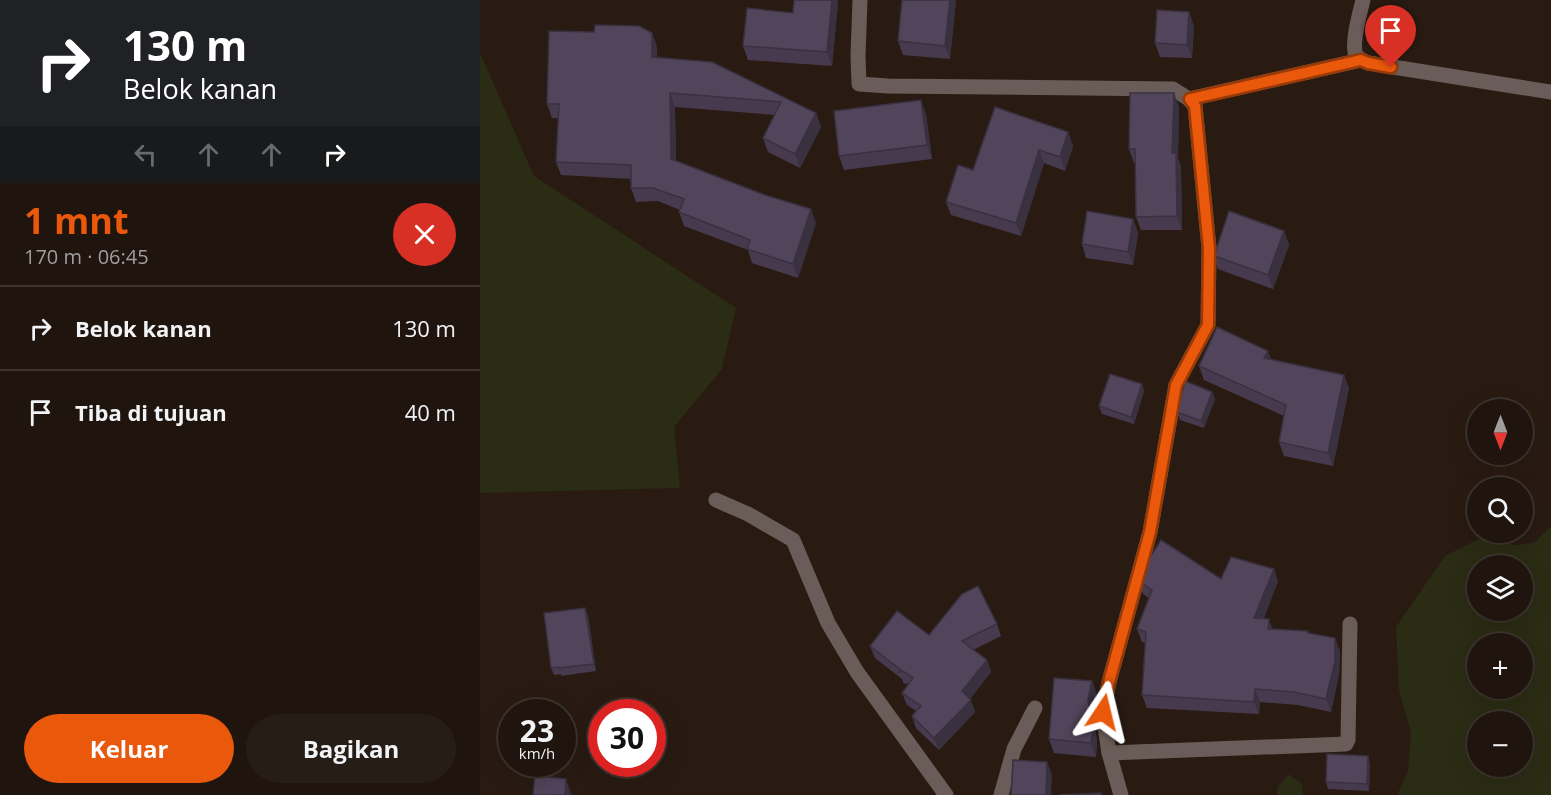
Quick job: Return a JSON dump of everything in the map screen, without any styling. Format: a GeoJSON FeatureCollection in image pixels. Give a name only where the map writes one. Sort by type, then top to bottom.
{"type":"FeatureCollection","features":[{"type":"Feature","properties":{"kind":"street"},"geometry":{"type":"LineString","coordinates":[[860,0],[859,84],[1173,89],[1190,99],[1195,106],[1209,248],[1208,325],[1176,385],[1150,532],[1103,712],[1109,753],[1121,795]]}},
{"type":"Feature","properties":{"kind":"street"},"geometry":{"type":"LineString","coordinates":[[1363,0],[1354,47],[1361,60],[1551,92]]}},
{"type":"Feature","properties":{"kind":"street"},"geometry":{"type":"LineString","coordinates":[[1190,99],[1361,60]]}},
{"type":"Feature","properties":{"kind":"street"},"geometry":{"type":"LineString","coordinates":[[716,500],[748,514],[794,540],[828,623],[857,672],[946,795]]}},
{"type":"Feature","properties":{"kind":"street"},"geometry":{"type":"LineString","coordinates":[[1109,753],[1345,745],[1348,740],[1350,624]]}},
{"type":"Feature","properties":{"kind":"street"},"geometry":{"type":"LineString","coordinates":[[1001,795],[1014,748],[1035,708]]}},
{"type":"Feature","properties":{"kind":"green space"},"geometry":{"type":"Polygon","coordinates":[[[480,53],[534,176],[736,308],[722,369],[674,427],[680,488],[480,493],[480,53]]]}},
{"type":"Feature","properties":{"kind":"green space"},"geometry":{"type":"Polygon","coordinates":[[[1551,526],[1551,795],[1397,795],[1408,772],[1411,733],[1399,689],[1396,627],[1445,556],[1471,543],[1516,545],[1533,542],[1551,526]]]}},
{"type":"Feature","properties":{"kind":"green space"},"geometry":{"type":"Polygon","coordinates":[[[1288,774],[1302,784],[1303,795],[1277,795],[1277,789],[1288,774]]]}},
{"type":"Feature","properties":{"kind":"building"},"geometry":{"type":"Polygon","coordinates":[[[794,0],[832,0],[827,52],[743,46],[747,8],[793,13],[794,0]]]}},
{"type":"Feature","properties":{"kind":"building"},"geometry":{"type":"Polygon","coordinates":[[[902,0],[950,0],[945,46],[898,41],[902,0]]]}},
{"type":"Feature","properties":{"kind":"building"},"geometry":{"type":"Polygon","coordinates":[[[1157,10],[1189,12],[1187,45],[1155,43],[1157,10]]]}},
{"type":"Feature","properties":{"kind":"building"},"geometry":{"type":"Polygon","coordinates":[[[595,25],[639,26],[652,33],[652,57],[712,62],[816,113],[795,154],[763,138],[781,102],[670,93],[671,159],[765,195],[811,209],[793,264],[747,249],[750,240],[679,212],[684,199],[653,188],[631,188],[631,165],[556,162],[559,104],[547,104],[549,31],[594,32],[595,25]]]}},
{"type":"Feature","properties":{"kind":"building"},"geometry":{"type":"Polygon","coordinates":[[[1130,93],[1174,93],[1172,153],[1176,153],[1177,216],[1136,217],[1135,149],[1129,149],[1130,93]]]}},
{"type":"Feature","properties":{"kind":"building"},"geometry":{"type":"Polygon","coordinates":[[[921,100],[927,145],[839,156],[834,111],[921,100]]]}},
{"type":"Feature","properties":{"kind":"building"},"geometry":{"type":"Polygon","coordinates":[[[995,107],[1068,132],[1060,157],[1039,150],[1016,223],[946,202],[958,165],[973,170],[995,107]]]}},
{"type":"Feature","properties":{"kind":"building"},"geometry":{"type":"Polygon","coordinates":[[[1087,211],[1133,219],[1128,252],[1082,244],[1087,211]]]}},
{"type":"Feature","properties":{"kind":"building"},"geometry":{"type":"Polygon","coordinates":[[[1229,211],[1284,231],[1268,275],[1214,256],[1229,211]]]}},
{"type":"Feature","properties":{"kind":"building"},"geometry":{"type":"Polygon","coordinates":[[[1217,327],[1268,351],[1264,358],[1344,375],[1328,453],[1279,442],[1286,405],[1199,366],[1217,327]]]}},
{"type":"Feature","properties":{"kind":"building"},"geometry":{"type":"Polygon","coordinates":[[[1110,374],[1142,384],[1131,417],[1099,406],[1110,374]]]}},
{"type":"Feature","properties":{"kind":"building"},"geometry":{"type":"Polygon","coordinates":[[[1185,381],[1212,392],[1201,421],[1177,412],[1185,381]]]}},
{"type":"Feature","properties":{"kind":"building"},"geometry":{"type":"Polygon","coordinates":[[[1161,540],[1221,579],[1231,557],[1274,569],[1254,618],[1269,619],[1268,629],[1308,631],[1308,633],[1335,638],[1335,661],[1326,699],[1294,692],[1255,689],[1254,702],[1142,695],[1146,632],[1137,629],[1152,590],[1139,581],[1141,571],[1161,540]]]}},
{"type":"Feature","properties":{"kind":"building"},"geometry":{"type":"Polygon","coordinates":[[[978,586],[997,624],[962,641],[987,660],[962,691],[971,700],[934,738],[912,716],[921,706],[902,693],[913,678],[903,671],[899,672],[901,670],[870,646],[897,611],[929,635],[962,594],[978,586]]]}},
{"type":"Feature","properties":{"kind":"building"},"geometry":{"type":"Polygon","coordinates":[[[585,608],[594,664],[551,668],[544,613],[585,608]]]}},
{"type":"Feature","properties":{"kind":"building"},"geometry":{"type":"Polygon","coordinates":[[[1054,678],[1092,681],[1088,700],[1093,728],[1091,743],[1049,739],[1054,678]]]}},
{"type":"Feature","properties":{"kind":"building"},"geometry":{"type":"Polygon","coordinates":[[[1327,754],[1368,756],[1367,784],[1326,782],[1327,754]]]}},
{"type":"Feature","properties":{"kind":"building"},"geometry":{"type":"Polygon","coordinates":[[[1013,760],[1047,762],[1046,795],[1011,795],[1013,760]]]}},
{"type":"Feature","properties":{"kind":"building"},"geometry":{"type":"Polygon","coordinates":[[[535,777],[566,779],[565,795],[533,795],[535,777]]]}},
{"type":"Feature","properties":{"kind":"building"},"geometry":{"type":"Polygon","coordinates":[[[1101,793],[1101,795],[1059,795],[1101,793]]]}},
{"type":"Feature","properties":{"kind":"route"},"geometry":{"type":"LineString","coordinates":[[1103,712],[1150,532],[1176,385],[1208,325],[1209,248],[1195,106],[1190,99],[1361,60],[1391,67]]}}]}
